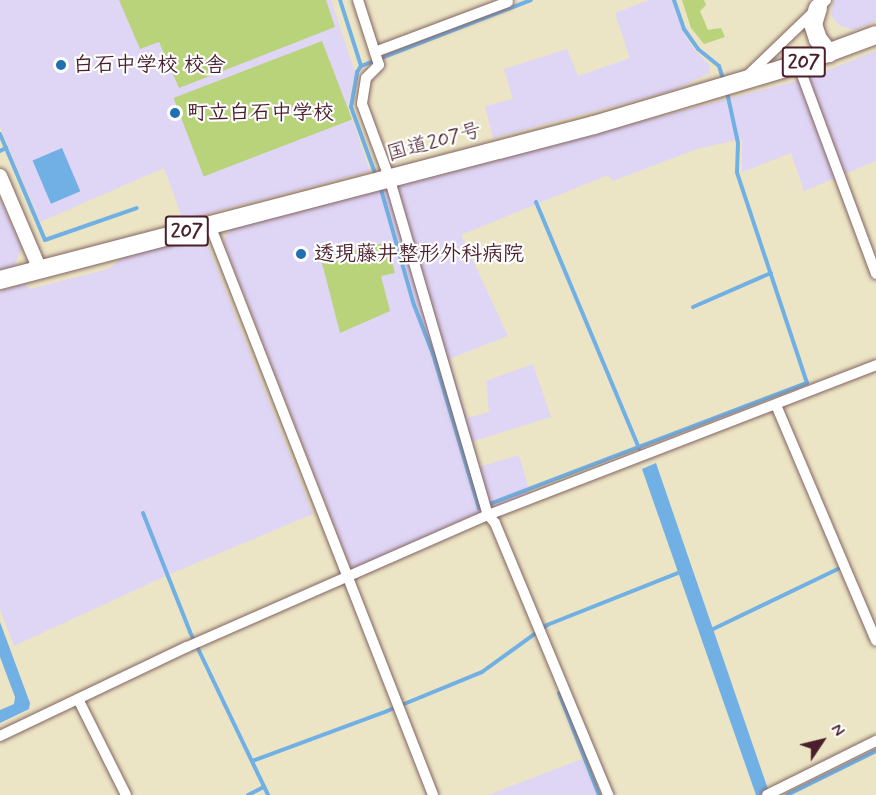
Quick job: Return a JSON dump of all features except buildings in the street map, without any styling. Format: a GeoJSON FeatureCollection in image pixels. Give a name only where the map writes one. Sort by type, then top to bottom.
{"type":"FeatureCollection","features":[{"type":"Feature","properties":{"kind":"highway"},"geometry":{"type":"LineString","coordinates":[[822,4],[813,24],[818,39],[829,53]]}},
{"type":"Feature","properties":{"kind":"highway","name":"国道207号"},"geometry":{"type":"LineString","coordinates":[[0,280],[730,86],[876,35]]}},
{"type":"Feature","properties":{"kind":"street"},"geometry":{"type":"LineString","coordinates":[[358,0],[377,58]]}},
{"type":"Feature","properties":{"kind":"street"},"geometry":{"type":"LineString","coordinates":[[508,2],[377,58],[366,78],[362,104],[381,179],[487,509],[495,522],[608,795]]}},
{"type":"Feature","properties":{"kind":"street"},"geometry":{"type":"LineString","coordinates":[[730,86],[822,4]]}},
{"type":"Feature","properties":{"kind":"street"},"geometry":{"type":"LineString","coordinates":[[798,64],[876,274]]}},
{"type":"Feature","properties":{"kind":"street"},"geometry":{"type":"LineString","coordinates":[[0,176],[40,270]]}},
{"type":"Feature","properties":{"kind":"street"},"geometry":{"type":"LineString","coordinates":[[210,225],[433,795]]}},
{"type":"Feature","properties":{"kind":"street"},"geometry":{"type":"LineString","coordinates":[[0,736],[195,643],[347,578],[487,509],[642,456],[876,365]]}},
{"type":"Feature","properties":{"kind":"street"},"geometry":{"type":"LineString","coordinates":[[776,405],[876,641]]}},
{"type":"Feature","properties":{"kind":"street"},"geometry":{"type":"LineString","coordinates":[[78,699],[126,795]]}},
{"type":"Feature","properties":{"kind":"street"},"geometry":{"type":"LineString","coordinates":[[771,793],[876,741]]}},
{"type":"Feature","properties":{"kind":"shaded area","name":"町立白石中学校"},"geometry":{"type":"Polygon","coordinates":[[[0,0],[331,0],[355,72],[348,107],[370,171],[183,220],[164,168],[40,222],[0,127],[0,0]]]}},
{"type":"Feature","properties":{"kind":"shaded area"},"geometry":{"type":"Polygon","coordinates":[[[649,0],[672,0],[683,32],[693,48],[709,65],[710,73],[674,90],[493,138],[485,106],[513,99],[504,69],[567,49],[578,76],[630,58],[615,13],[649,0]]]}},
{"type":"Feature","properties":{"kind":"shaded area"},"geometry":{"type":"Polygon","coordinates":[[[834,0],[876,0],[876,21],[855,30],[840,26],[831,15],[834,0]]]}},
{"type":"Feature","properties":{"kind":"shaded area"},"geometry":{"type":"Polygon","coordinates":[[[876,51],[876,161],[804,191],[791,153],[742,172],[742,139],[697,149],[613,181],[608,175],[461,235],[508,336],[449,359],[467,418],[489,412],[486,381],[533,364],[551,417],[471,442],[478,467],[519,455],[530,493],[352,571],[224,243],[226,234],[235,227],[808,78],[876,51]]]}},
{"type":"Feature","properties":{"kind":"shaded area"},"geometry":{"type":"Polygon","coordinates":[[[0,199],[22,248],[14,266],[0,270],[0,199]]]}},
{"type":"Feature","properties":{"kind":"shaded area"},"geometry":{"type":"Polygon","coordinates":[[[190,240],[203,241],[208,246],[313,514],[170,574],[14,646],[0,609],[0,291],[24,284],[30,289],[108,269],[124,257],[190,240]]]}},
{"type":"Feature","properties":{"kind":"shaded area"},"geometry":{"type":"Polygon","coordinates":[[[582,759],[597,795],[488,795],[582,759]]]}},
{"type":"Feature","properties":{"kind":"green space"},"geometry":{"type":"Polygon","coordinates":[[[119,0],[326,0],[335,27],[179,88],[159,42],[140,49],[119,0]]]}},
{"type":"Feature","properties":{"kind":"green space"},"geometry":{"type":"Polygon","coordinates":[[[682,0],[704,0],[706,5],[700,11],[708,30],[721,28],[725,37],[704,44],[691,28],[682,0]]]}},
{"type":"Feature","properties":{"kind":"green space"},"geometry":{"type":"Polygon","coordinates":[[[322,41],[352,119],[204,176],[174,98],[322,41]]]}},
{"type":"Feature","properties":{"kind":"green space"},"geometry":{"type":"Polygon","coordinates":[[[387,242],[395,273],[381,276],[390,311],[340,333],[321,259],[387,242]]]}},
{"type":"Feature","properties":{"kind":"water"},"geometry":{"type":"Polygon","coordinates":[[[62,148],[80,191],[51,204],[33,161],[62,148]]]}},
{"type":"Feature","properties":{"kind":"water"},"geometry":{"type":"Polygon","coordinates":[[[656,463],[770,795],[756,795],[642,469],[656,463]]]}},
{"type":"Feature","properties":{"kind":"water"},"geometry":{"type":"Polygon","coordinates":[[[0,622],[30,703],[29,709],[0,723],[0,710],[14,704],[15,697],[0,657],[0,622]]]}},
{"type":"Feature","properties":{"kind":"waterway"},"geometry":{"type":"LineString","coordinates":[[340,0],[361,66]]}},
{"type":"Feature","properties":{"kind":"waterway"},"geometry":{"type":"LineString","coordinates":[[376,176],[351,107],[357,72],[361,66],[531,0]]}},
{"type":"Feature","properties":{"kind":"waterway"},"geometry":{"type":"LineString","coordinates":[[674,0],[684,29],[698,49],[719,66],[724,82]]}},
{"type":"Feature","properties":{"kind":"waterway"},"geometry":{"type":"LineString","coordinates":[[380,186],[414,305],[433,354],[479,508],[807,383],[737,172],[738,143],[727,92]]}},
{"type":"Feature","properties":{"kind":"waterway"},"geometry":{"type":"LineString","coordinates":[[0,134],[45,240],[137,208]]}},
{"type":"Feature","properties":{"kind":"waterway"},"geometry":{"type":"LineString","coordinates":[[0,151],[6,148]]}},
{"type":"Feature","properties":{"kind":"waterway"},"geometry":{"type":"LineString","coordinates":[[536,202],[639,448]]}},
{"type":"Feature","properties":{"kind":"waterway"},"geometry":{"type":"LineString","coordinates":[[693,307],[771,273]]}},
{"type":"Feature","properties":{"kind":"waterway"},"geometry":{"type":"LineString","coordinates":[[143,513],[190,632],[268,795]]}},
{"type":"Feature","properties":{"kind":"waterway"},"geometry":{"type":"LineString","coordinates":[[709,631],[838,569]]}},
{"type":"Feature","properties":{"kind":"waterway"},"geometry":{"type":"LineString","coordinates":[[252,761],[387,711],[482,672],[547,625],[683,571]]}},
{"type":"Feature","properties":{"kind":"waterway"},"geometry":{"type":"LineString","coordinates":[[559,693],[599,795]]}},
{"type":"Feature","properties":{"kind":"waterway"},"geometry":{"type":"LineString","coordinates":[[787,795],[876,751]]}},
{"type":"Feature","properties":{"kind":"waterway"},"geometry":{"type":"LineString","coordinates":[[248,795],[264,787]]}},
{"type":"Feature","properties":{"kind":"place","name":"白石中学校 校舎"},"geometry":{"type":"Point","coordinates":[61,65]}},
{"type":"Feature","properties":{"kind":"place","name":"町立白石中学校"},"geometry":{"type":"Point","coordinates":[175,113]}},
{"type":"Feature","properties":{"kind":"place","name":"透現藤井整形外科病院"},"geometry":{"type":"Point","coordinates":[301,254]}}]}
